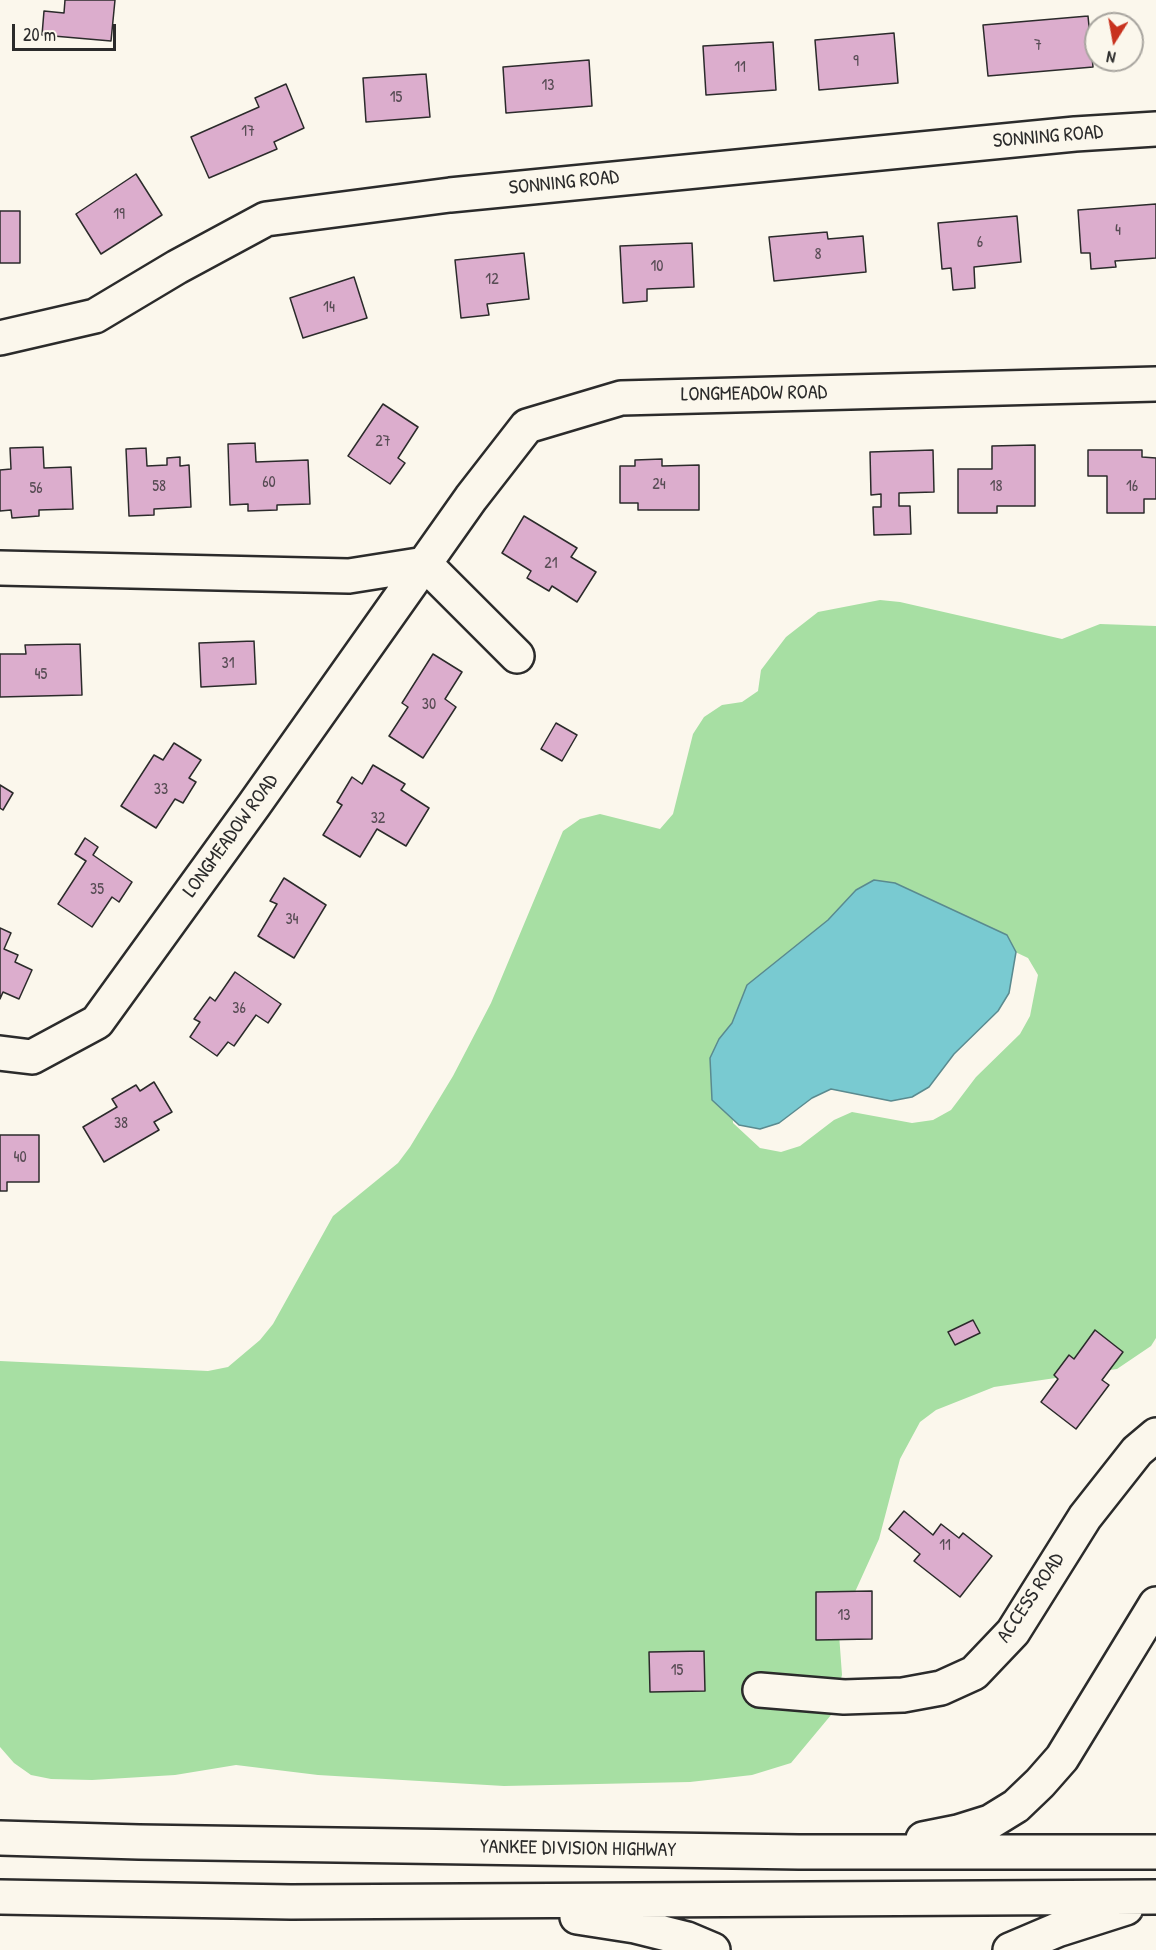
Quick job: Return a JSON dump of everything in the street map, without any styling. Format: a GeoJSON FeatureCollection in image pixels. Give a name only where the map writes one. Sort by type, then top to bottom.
{"type":"FeatureCollection","features":[{"type":"Feature","properties":{"kind":"main road","name":"SONNING ROAD"},"geometry":{"type":"LineString","coordinates":[[0,338],[95,316],[177,267],[266,219],[450,195],[1063,135],[1156,129]]}},
{"type":"Feature","properties":{"kind":"main road","name":"LONGMEADOW ROAD"},"geometry":{"type":"LineString","coordinates":[[0,1053],[32,1057],[97,1022],[268,786],[471,498],[527,426],[621,398],[1156,384]]}},
{"type":"Feature","properties":{"kind":"main road"},"geometry":{"type":"LineString","coordinates":[[0,568],[349,576],[425,564],[517,656]]}},
{"type":"Feature","properties":{"kind":"main road","name":"ACCESS ROAD"},"geometry":{"type":"LineString","coordinates":[[759,1690],[844,1697],[903,1695],[941,1688],[974,1673],[1013,1632],[1085,1517],[1137,1451],[1156,1435]]}},
{"type":"Feature","properties":{"kind":"main road"},"geometry":{"type":"LineString","coordinates":[[799,1852],[909,1842],[958,1832],[990,1822],[1016,1806],[1062,1758],[1156,1604]]}},
{"type":"Feature","properties":{"kind":"main road","name":"YANKEE DIVISION HIGHWAY"},"geometry":{"type":"LineString","coordinates":[[0,1838],[799,1852],[1156,1852]]}},
{"type":"Feature","properties":{"kind":"main road"},"geometry":{"type":"LineString","coordinates":[[0,1898],[417,1902],[1156,1898]]}},
{"type":"Feature","properties":{"kind":"main road"},"geometry":{"type":"LineString","coordinates":[[1010,1950],[1057,1930],[1156,1898]]}},
{"type":"Feature","properties":{"kind":"main road"},"geometry":{"type":"LineString","coordinates":[[417,1902],[579,1917],[635,1926],[687,1939],[713,1950]]}},
{"type":"Feature","properties":{"kind":"green space"},"geometry":{"type":"Polygon","coordinates":[[[880,600],[900,602],[1062,639],[1100,624],[1156,626],[1156,1338],[1151,1346],[1117,1369],[994,1387],[936,1410],[920,1422],[900,1459],[879,1539],[845,1614],[839,1634],[842,1675],[831,1715],[791,1763],[752,1775],[690,1782],[504,1786],[318,1775],[236,1765],[175,1775],[92,1780],[51,1779],[31,1775],[14,1763],[0,1747],[0,1361],[208,1371],[228,1367],[260,1340],[273,1324],[333,1216],[398,1163],[453,1076],[491,1003],[563,831],[580,819],[600,814],[660,829],[673,814],[693,734],[704,717],[722,705],[742,702],[758,691],[761,670],[786,637],[818,612],[880,600]],[[916,905],[731,1081],[733,1123],[760,1148],[781,1152],[800,1146],[834,1120],[852,1112],[912,1123],[933,1120],[951,1110],[976,1077],[1020,1034],[1030,1016],[1038,975],[1028,958],[916,905]]]}},
{"type":"Feature","properties":{"kind":"water"},"geometry":{"type":"Polygon","coordinates":[[[874,880],[895,883],[1007,935],[1016,952],[1009,993],[998,1011],[954,1054],[929,1087],[912,1097],[891,1101],[831,1089],[812,1098],[779,1123],[760,1129],[739,1125],[712,1100],[710,1058],[719,1039],[732,1023],[747,985],[828,920],[856,890],[874,880]]]}},
{"type":"Feature","properties":{"kind":"building"},"geometry":{"type":"Polygon","coordinates":[[[65,0],[115,0],[111,41],[42,35],[44,11],[64,13],[65,0]]]}},
{"type":"Feature","properties":{"kind":"building"},"geometry":{"type":"Polygon","coordinates":[[[1084,16],[1084,68],[988,76],[983,25],[1084,16]]]}},
{"type":"Feature","properties":{"kind":"building"},"geometry":{"type":"Polygon","coordinates":[[[894,33],[898,83],[819,90],[815,40],[894,33]]]}},
{"type":"Feature","properties":{"kind":"building"},"geometry":{"type":"Polygon","coordinates":[[[773,42],[776,90],[706,95],[703,46],[773,42]]]}},
{"type":"Feature","properties":{"kind":"building"},"geometry":{"type":"Polygon","coordinates":[[[589,60],[592,106],[506,113],[503,67],[589,60]]]}},
{"type":"Feature","properties":{"kind":"building"},"geometry":{"type":"Polygon","coordinates":[[[426,74],[430,117],[366,122],[363,78],[426,74]]]}},
{"type":"Feature","properties":{"kind":"building"},"geometry":{"type":"Polygon","coordinates":[[[286,84],[304,128],[274,142],[277,149],[209,178],[191,137],[259,107],[255,98],[286,84]]]}},
{"type":"Feature","properties":{"kind":"building"},"geometry":{"type":"Polygon","coordinates":[[[136,174],[162,215],[101,254],[76,214],[136,174]]]}},
{"type":"Feature","properties":{"kind":"building"},"geometry":{"type":"Polygon","coordinates":[[[1156,204],[1156,258],[1115,261],[1116,267],[1091,269],[1090,253],[1081,253],[1078,210],[1156,204]]]}},
{"type":"Feature","properties":{"kind":"building"},"geometry":{"type":"Polygon","coordinates":[[[0,211],[20,211],[20,263],[0,263],[0,211]]]}},
{"type":"Feature","properties":{"kind":"building"},"geometry":{"type":"Polygon","coordinates":[[[1017,216],[1021,262],[974,267],[975,288],[953,290],[951,268],[942,269],[938,223],[1017,216]]]}},
{"type":"Feature","properties":{"kind":"building"},"geometry":{"type":"Polygon","coordinates":[[[827,232],[828,239],[863,236],[866,272],[774,281],[769,237],[827,232]]]}},
{"type":"Feature","properties":{"kind":"building"},"geometry":{"type":"Polygon","coordinates":[[[692,243],[694,287],[647,289],[647,301],[623,303],[620,246],[692,243]]]}},
{"type":"Feature","properties":{"kind":"building"},"geometry":{"type":"Polygon","coordinates":[[[524,253],[529,299],[487,304],[489,315],[461,318],[455,260],[524,253]]]}},
{"type":"Feature","properties":{"kind":"building"},"geometry":{"type":"Polygon","coordinates":[[[354,277],[367,318],[303,338],[290,298],[354,277]]]}},
{"type":"Feature","properties":{"kind":"building"},"geometry":{"type":"Polygon","coordinates":[[[383,404],[418,427],[398,458],[405,463],[390,484],[348,456],[383,404]]]}},
{"type":"Feature","properties":{"kind":"building"},"geometry":{"type":"Polygon","coordinates":[[[255,443],[256,462],[308,460],[310,504],[277,505],[277,510],[248,511],[248,504],[230,505],[228,444],[255,443]]]}},
{"type":"Feature","properties":{"kind":"building"},"geometry":{"type":"Polygon","coordinates":[[[1035,445],[1035,506],[997,506],[997,513],[958,513],[958,469],[992,469],[992,446],[1035,445]]]}},
{"type":"Feature","properties":{"kind":"building"},"geometry":{"type":"Polygon","coordinates":[[[43,447],[44,468],[71,467],[73,509],[39,510],[39,516],[12,518],[11,510],[0,511],[0,470],[11,469],[10,448],[43,447]]]}},
{"type":"Feature","properties":{"kind":"building"},"geometry":{"type":"Polygon","coordinates":[[[146,448],[147,466],[167,465],[167,458],[180,457],[180,466],[189,465],[191,507],[154,509],[154,515],[129,516],[126,449],[146,448]]]}},
{"type":"Feature","properties":{"kind":"building"},"geometry":{"type":"Polygon","coordinates":[[[933,450],[934,492],[899,493],[899,506],[910,506],[911,534],[874,535],[873,507],[881,507],[881,494],[871,495],[870,452],[933,450]]]}},
{"type":"Feature","properties":{"kind":"building"},"geometry":{"type":"Polygon","coordinates":[[[1088,450],[1142,450],[1142,457],[1156,458],[1156,499],[1144,499],[1144,513],[1107,513],[1107,476],[1088,476],[1088,450]]]}},
{"type":"Feature","properties":{"kind":"building"},"geometry":{"type":"Polygon","coordinates":[[[662,459],[662,466],[699,465],[699,510],[638,510],[638,503],[620,503],[620,466],[635,466],[635,460],[662,459]]]}},
{"type":"Feature","properties":{"kind":"building"},"geometry":{"type":"Polygon","coordinates":[[[524,516],[577,548],[571,557],[596,572],[577,602],[552,586],[549,591],[527,578],[531,571],[502,553],[524,516]]]}},
{"type":"Feature","properties":{"kind":"building"},"geometry":{"type":"Polygon","coordinates":[[[254,641],[256,684],[201,687],[199,643],[254,641]]]}},
{"type":"Feature","properties":{"kind":"building"},"geometry":{"type":"Polygon","coordinates":[[[80,644],[82,695],[0,697],[0,654],[26,654],[25,645],[80,644]]]}},
{"type":"Feature","properties":{"kind":"building"},"geometry":{"type":"Polygon","coordinates":[[[433,654],[462,672],[445,699],[456,707],[423,758],[389,736],[408,707],[402,703],[433,654]]]}},
{"type":"Feature","properties":{"kind":"building"},"geometry":{"type":"Polygon","coordinates":[[[556,723],[577,735],[562,761],[541,749],[556,723]]]}},
{"type":"Feature","properties":{"kind":"building"},"geometry":{"type":"Polygon","coordinates":[[[174,743],[201,760],[189,778],[196,782],[183,803],[175,799],[156,828],[121,806],[154,755],[163,760],[174,743]]]}},
{"type":"Feature","properties":{"kind":"building"},"geometry":{"type":"Polygon","coordinates":[[[373,765],[405,784],[401,790],[429,808],[406,846],[377,829],[360,857],[323,835],[342,805],[337,802],[352,777],[362,784],[373,765]]]}},
{"type":"Feature","properties":{"kind":"building"},"geometry":{"type":"Polygon","coordinates":[[[0,785],[13,793],[3,810],[0,808],[0,785]]]}},
{"type":"Feature","properties":{"kind":"building"},"geometry":{"type":"Polygon","coordinates":[[[85,838],[98,847],[93,855],[132,882],[119,902],[112,897],[92,927],[58,904],[86,861],[75,854],[85,838]]]}},
{"type":"Feature","properties":{"kind":"building"},"geometry":{"type":"Polygon","coordinates":[[[284,878],[326,905],[294,958],[258,936],[277,904],[270,901],[284,878]]]}},
{"type":"Feature","properties":{"kind":"building"},"geometry":{"type":"Polygon","coordinates":[[[0,928],[11,933],[4,949],[18,955],[15,962],[32,970],[19,999],[3,992],[0,999],[0,928]]]}},
{"type":"Feature","properties":{"kind":"building"},"geometry":{"type":"Polygon","coordinates":[[[235,972],[281,1004],[268,1023],[256,1015],[234,1046],[228,1042],[217,1056],[190,1037],[200,1022],[194,1019],[210,997],[215,1001],[235,972]]]}},
{"type":"Feature","properties":{"kind":"building"},"geometry":{"type":"Polygon","coordinates":[[[154,1082],[172,1112],[154,1122],[159,1130],[104,1162],[83,1127],[117,1107],[112,1099],[136,1085],[140,1091],[154,1082]]]}},
{"type":"Feature","properties":{"kind":"building"},"geometry":{"type":"Polygon","coordinates":[[[0,1135],[39,1135],[39,1182],[7,1182],[7,1191],[0,1191],[0,1135]]]}},
{"type":"Feature","properties":{"kind":"building"},"geometry":{"type":"Polygon","coordinates":[[[973,1320],[980,1333],[955,1345],[948,1332],[973,1320]]]}},
{"type":"Feature","properties":{"kind":"building"},"geometry":{"type":"Polygon","coordinates":[[[1095,1330],[1123,1352],[1102,1380],[1109,1385],[1076,1429],[1041,1402],[1058,1379],[1054,1375],[1069,1355],[1074,1359],[1095,1330]]]}},
{"type":"Feature","properties":{"kind":"building"},"geometry":{"type":"Polygon","coordinates":[[[904,1511],[933,1535],[941,1524],[959,1538],[963,1533],[992,1556],[960,1597],[914,1561],[920,1554],[889,1529],[904,1511]]]}},
{"type":"Feature","properties":{"kind":"building"},"geometry":{"type":"Polygon","coordinates":[[[872,1591],[872,1639],[816,1640],[816,1592],[872,1591]]]}},
{"type":"Feature","properties":{"kind":"building"},"geometry":{"type":"Polygon","coordinates":[[[704,1651],[705,1691],[650,1692],[649,1652],[704,1651]]]}}]}
